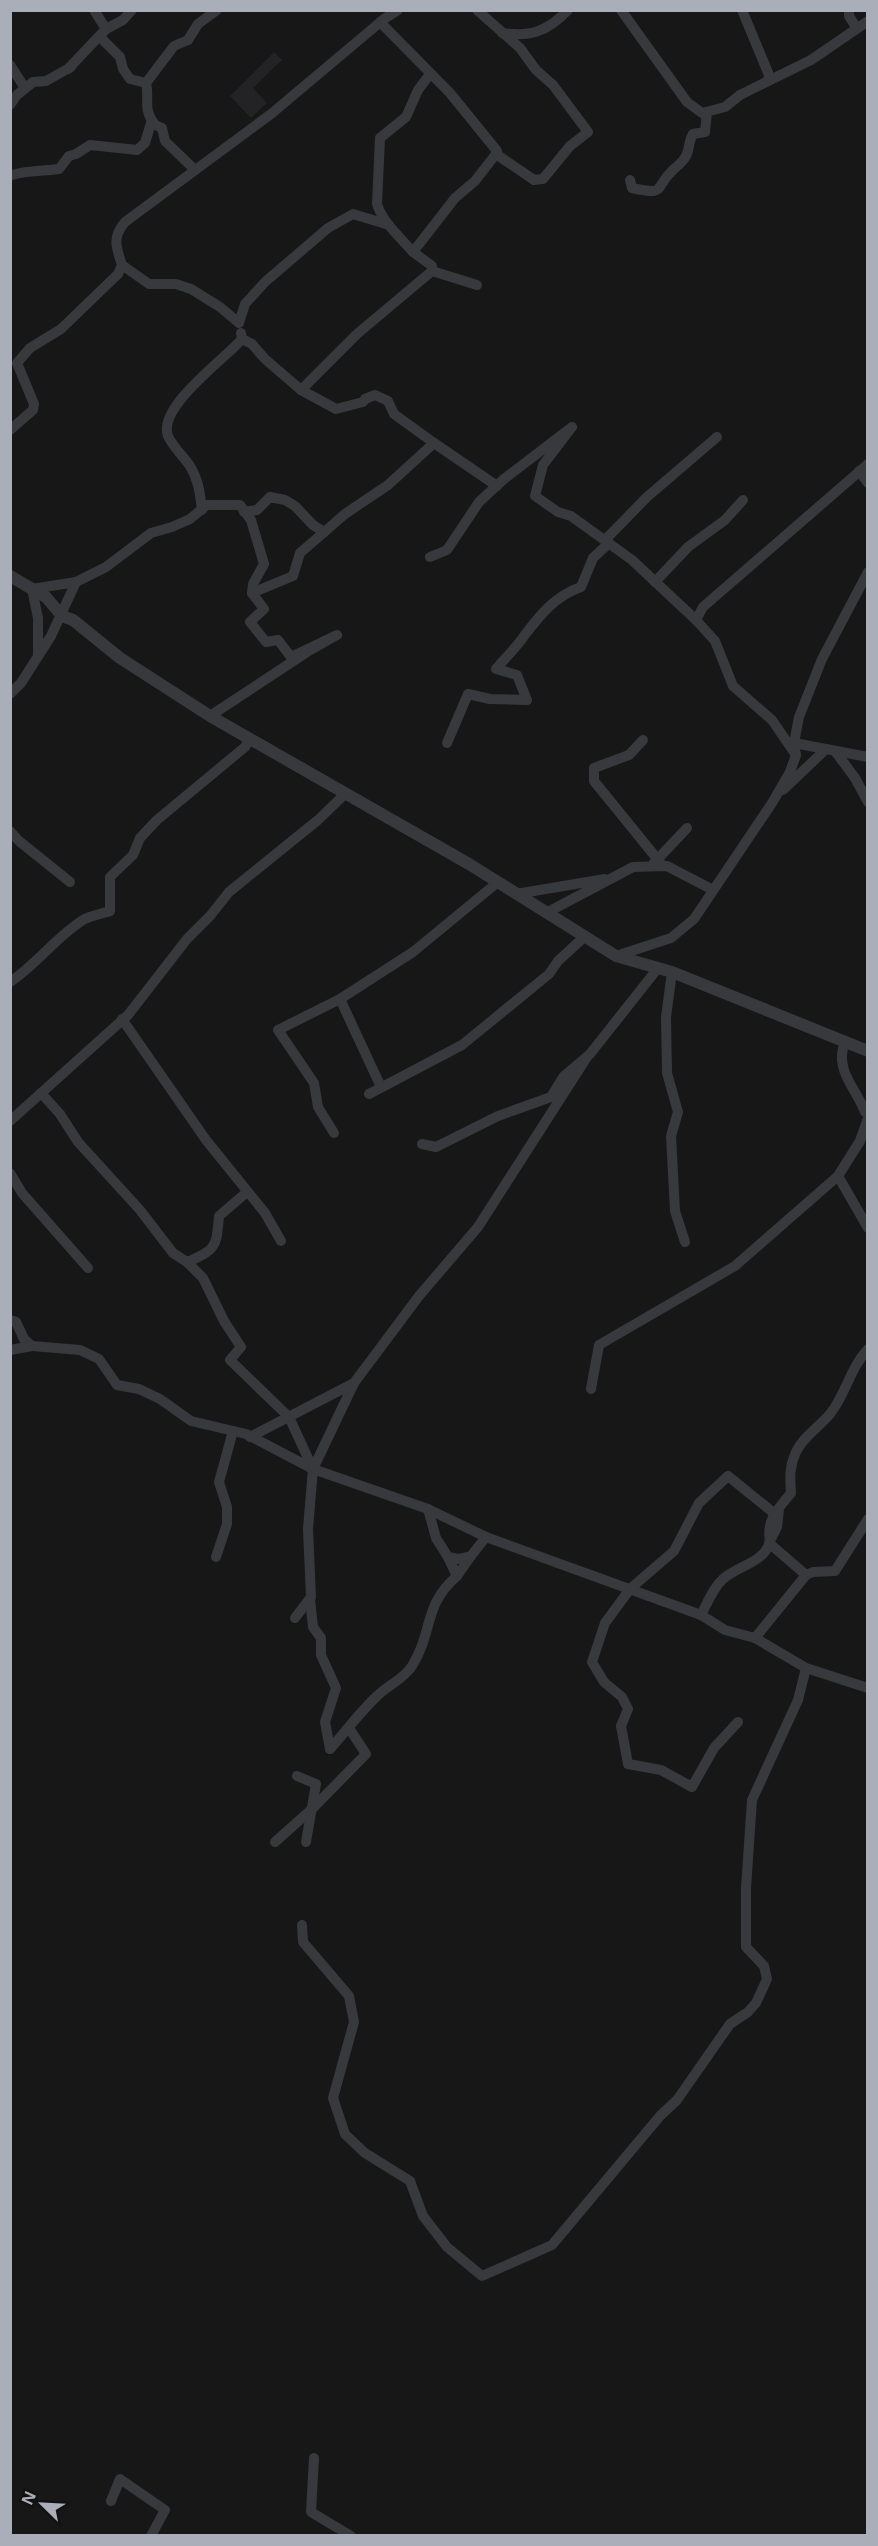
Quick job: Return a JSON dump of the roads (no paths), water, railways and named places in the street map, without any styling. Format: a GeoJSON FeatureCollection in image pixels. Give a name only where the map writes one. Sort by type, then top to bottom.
{"type":"FeatureCollection","features":[{"type":"Feature","properties":{"kind":"street"},"geometry":{"type":"LineString","coordinates":[[94,10],[103,33],[120,57],[123,69],[130,79],[146,82]]}},
{"type":"Feature","properties":{"kind":"street"},"geometry":{"type":"LineString","coordinates":[[10,105],[16,95],[33,82],[46,81],[69,68],[103,33],[123,20],[132,10]]}},
{"type":"Feature","properties":{"kind":"street"},"geometry":{"type":"LineString","coordinates":[[155,125],[147,109],[146,82],[174,46],[188,39],[198,24],[217,10]]}},
{"type":"Feature","properties":{"kind":"street"},"geometry":{"type":"LineString","coordinates":[[240,321],[239,324],[220,307],[191,289],[176,284],[149,284],[122,265],[114,243],[118,230],[125,222],[272,114],[380,22],[398,10]]}},
{"type":"Feature","properties":{"kind":"street"},"geometry":{"type":"LineString","coordinates":[[477,10],[520,48],[536,70],[553,85],[588,132],[570,146],[543,178],[534,180],[496,154]]}},
{"type":"Feature","properties":{"kind":"street"},"geometry":{"type":"LineString","coordinates":[[501,33],[523,36],[536,33],[568,10]]}},
{"type":"Feature","properties":{"kind":"street"},"geometry":{"type":"LineString","coordinates":[[621,10],[687,102],[702,113],[725,106],[811,60],[867,21]]}},
{"type":"Feature","properties":{"kind":"street"},"geometry":{"type":"LineString","coordinates":[[742,10],[769,75],[768,81]]}},
{"type":"Feature","properties":{"kind":"street"},"geometry":{"type":"LineString","coordinates":[[849,10],[849,16],[856,27]]}},
{"type":"Feature","properties":{"kind":"street"},"geometry":{"type":"LineString","coordinates":[[380,22],[450,93],[497,151],[475,181],[455,198],[413,252]]}},
{"type":"Feature","properties":{"kind":"street"},"geometry":{"type":"LineString","coordinates":[[10,65],[25,88]]}},
{"type":"Feature","properties":{"kind":"street"},"geometry":{"type":"LineString","coordinates":[[430,74],[418,90],[406,117],[380,138],[377,204],[389,225],[413,252],[432,266],[432,271]]}},
{"type":"Feature","properties":{"kind":"street"},"geometry":{"type":"LineString","coordinates":[[630,180],[632,188],[652,192],[662,187],[687,155],[689,140],[693,135],[705,132],[708,112]]}},
{"type":"Feature","properties":{"kind":"street"},"geometry":{"type":"LineString","coordinates":[[10,176],[17,172],[38,173],[59,170],[69,156],[90,145],[137,150],[145,143],[151,123],[162,128],[165,141],[195,170]]}},
{"type":"Feature","properties":{"kind":"street"},"geometry":{"type":"LineString","coordinates":[[242,339],[240,321],[245,304],[265,282],[328,228],[353,214],[389,225]]}},
{"type":"Feature","properties":{"kind":"street"},"geometry":{"type":"LineString","coordinates":[[10,430],[33,410],[34,404],[15,372],[22,355],[61,329],[118,274],[122,265]]}},
{"type":"Feature","properties":{"kind":"street"},"geometry":{"type":"LineString","coordinates":[[432,271],[477,285]]}},
{"type":"Feature","properties":{"kind":"street"},"geometry":{"type":"LineString","coordinates":[[302,390],[357,334],[432,271]]}},
{"type":"Feature","properties":{"kind":"street"},"geometry":{"type":"LineString","coordinates":[[242,339],[252,344],[265,359],[302,390],[336,409],[363,402],[375,395],[387,401],[394,414],[481,478],[497,486]]}},
{"type":"Feature","properties":{"kind":"street"},"geometry":{"type":"LineString","coordinates":[[202,510],[199,484],[189,465],[168,436],[166,426],[171,412],[184,397],[242,339]]}},
{"type":"Feature","properties":{"kind":"street"},"geometry":{"type":"LineString","coordinates":[[430,557],[447,550],[479,502],[572,427],[543,465],[534,496],[558,512],[572,516],[632,560],[696,620],[715,641],[732,686],[772,720],[796,756]]}},
{"type":"Feature","properties":{"kind":"street"},"geometry":{"type":"LineString","coordinates":[[447,743],[468,694],[490,699],[527,700],[517,675],[496,669],[524,638],[539,614],[568,591],[581,587],[593,558],[647,497],[717,437]]}},
{"type":"Feature","properties":{"kind":"street"},"geometry":{"type":"LineString","coordinates":[[252,593],[293,576],[300,553],[345,514],[388,485],[434,443]]}},
{"type":"Feature","properties":{"kind":"street"},"geometry":{"type":"LineString","coordinates":[[696,620],[703,607],[863,468],[867,483]]}},
{"type":"Feature","properties":{"kind":"street"},"geometry":{"type":"LineString","coordinates":[[244,512],[256,510],[270,496],[285,500],[295,506],[313,525],[324,532]]}},
{"type":"Feature","properties":{"kind":"street"},"geometry":{"type":"LineString","coordinates":[[656,582],[688,547],[725,520],[743,500]]}},
{"type":"Feature","properties":{"kind":"street"},"geometry":{"type":"LineString","coordinates":[[32,589],[76,582],[106,567],[151,533],[172,527],[207,505],[240,504],[251,520],[264,564],[252,593],[264,609],[250,621],[266,642],[278,640],[291,657],[337,635],[210,716]]}},
{"type":"Feature","properties":{"kind":"street"},"geometry":{"type":"LineString","coordinates":[[616,956],[654,945],[682,931],[694,919],[775,798],[796,756],[794,743],[799,717],[822,659],[867,572]]}},
{"type":"Feature","properties":{"kind":"street"},"geometry":{"type":"LineString","coordinates":[[10,576],[46,597],[62,616],[73,620],[120,658],[210,716],[498,882],[583,938],[616,956],[672,972],[867,1051]]}},
{"type":"Feature","properties":{"kind":"street"},"geometry":{"type":"LineString","coordinates":[[10,694],[38,656],[62,616],[76,582]]}},
{"type":"Feature","properties":{"kind":"street"},"geometry":{"type":"LineString","coordinates":[[32,589],[38,618],[38,656]]}},
{"type":"Feature","properties":{"kind":"street"},"geometry":{"type":"LineString","coordinates":[[10,982],[27,971],[58,939],[85,919],[110,911],[110,877],[133,855],[140,838],[245,747],[250,738]]}},
{"type":"Feature","properties":{"kind":"street"},"geometry":{"type":"LineString","coordinates":[[643,740],[629,755],[594,768],[594,782],[657,864]]}},
{"type":"Feature","properties":{"kind":"street"},"geometry":{"type":"LineString","coordinates":[[794,743],[867,757]]}},
{"type":"Feature","properties":{"kind":"street"},"geometry":{"type":"LineString","coordinates":[[775,798],[830,750]]}},
{"type":"Feature","properties":{"kind":"street"},"geometry":{"type":"LineString","coordinates":[[830,750],[855,778],[867,802]]}},
{"type":"Feature","properties":{"kind":"street"},"geometry":{"type":"LineString","coordinates":[[10,1121],[122,1019],[229,892],[318,820],[345,794]]}},
{"type":"Feature","properties":{"kind":"street"},"geometry":{"type":"LineString","coordinates":[[657,864],[687,828]]}},
{"type":"Feature","properties":{"kind":"street"},"geometry":{"type":"LineString","coordinates":[[10,831],[70,882]]}},
{"type":"Feature","properties":{"kind":"street"},"geometry":{"type":"LineString","coordinates":[[546,914],[633,867],[657,864],[667,866],[713,890]]}},
{"type":"Feature","properties":{"kind":"street"},"geometry":{"type":"LineString","coordinates":[[516,894],[613,878]]}},
{"type":"Feature","properties":{"kind":"street"},"geometry":{"type":"LineString","coordinates":[[334,1133],[318,1107],[314,1083],[278,1030],[340,999],[414,952],[498,882]]}},
{"type":"Feature","properties":{"kind":"street"},"geometry":{"type":"LineString","coordinates":[[369,1094],[462,1045],[549,974],[558,961],[583,938]]}},
{"type":"Feature","properties":{"kind":"street"},"geometry":{"type":"LineString","coordinates":[[486,1537],[457,1576],[447,1584],[437,1598],[427,1620],[427,1630],[412,1665],[378,1695],[330,1749],[325,1722],[336,1689],[321,1655],[321,1638],[313,1627],[310,1599],[308,1529],[314,1469],[354,1383],[419,1296],[478,1227],[587,1057],[658,968]]}},
{"type":"Feature","properties":{"kind":"street"},"geometry":{"type":"LineString","coordinates":[[672,972],[666,1017],[666,1073],[678,1112],[671,1136],[675,1211],[686,1242]]}},
{"type":"Feature","properties":{"kind":"street"},"geometry":{"type":"LineString","coordinates":[[340,999],[381,1087]]}},
{"type":"Feature","properties":{"kind":"street"},"geometry":{"type":"LineString","coordinates":[[122,1019],[206,1140],[265,1213],[281,1241]]}},
{"type":"Feature","properties":{"kind":"street"},"geometry":{"type":"LineString","coordinates":[[843,1048],[840,1061],[848,1081],[867,1112]]}},
{"type":"Feature","properties":{"kind":"street"},"geometry":{"type":"LineString","coordinates":[[422,1144],[436,1147],[498,1116],[551,1097],[564,1076],[587,1057]]}},
{"type":"Feature","properties":{"kind":"street"},"geometry":{"type":"LineString","coordinates":[[41,1094],[60,1114],[78,1142],[140,1210],[173,1253],[187,1262],[202,1278],[224,1321],[241,1347],[231,1360],[289,1417],[314,1469]]}},
{"type":"Feature","properties":{"kind":"street"},"geometry":{"type":"LineString","coordinates":[[591,1389],[599,1345],[735,1266],[838,1176],[860,1141],[867,1118]]}},
{"type":"Feature","properties":{"kind":"street"},"geometry":{"type":"LineString","coordinates":[[10,1173],[22,1194],[88,1268]]}},
{"type":"Feature","properties":{"kind":"street"},"geometry":{"type":"LineString","coordinates":[[838,1176],[867,1228]]}},
{"type":"Feature","properties":{"kind":"street"},"geometry":{"type":"LineString","coordinates":[[187,1262],[212,1248],[219,1237],[219,1216],[247,1192]]}},
{"type":"Feature","properties":{"kind":"street"},"geometry":{"type":"LineString","coordinates":[[10,1320],[16,1322],[24,1339],[32,1346]]}},
{"type":"Feature","properties":{"kind":"street"},"geometry":{"type":"LineString","coordinates":[[10,1350],[32,1346],[80,1350],[99,1359],[117,1385],[139,1389],[160,1399],[191,1421],[250,1437],[314,1469],[428,1509],[486,1537],[701,1615],[725,1630],[755,1638],[806,1668],[867,1688]]}},
{"type":"Feature","properties":{"kind":"street"},"geometry":{"type":"LineString","coordinates":[[701,1615],[715,1588],[724,1578],[754,1561],[769,1542],[777,1527],[777,1511],[791,1493],[789,1469],[796,1450],[829,1415],[858,1360],[867,1349]]}},
{"type":"Feature","properties":{"kind":"street"},"geometry":{"type":"LineString","coordinates":[[250,1437],[354,1383]]}},
{"type":"Feature","properties":{"kind":"street"},"geometry":{"type":"LineString","coordinates":[[216,1557],[227,1524],[227,1507],[219,1482],[232,1431]]}},
{"type":"Feature","properties":{"kind":"street"},"geometry":{"type":"LineString","coordinates":[[738,1722],[714,1748],[692,1787],[661,1770],[628,1764],[621,1726],[628,1709],[622,1697],[604,1682],[592,1662],[605,1623],[630,1589],[674,1551],[699,1503],[728,1476],[777,1511]]}},
{"type":"Feature","properties":{"kind":"street"},"geometry":{"type":"LineString","coordinates":[[428,1509],[436,1538],[457,1576]]}},
{"type":"Feature","properties":{"kind":"street"},"geometry":{"type":"LineString","coordinates":[[755,1638],[806,1575],[813,1572],[835,1571],[867,1519]]}},
{"type":"Feature","properties":{"kind":"street"},"geometry":{"type":"LineString","coordinates":[[769,1542],[806,1575]]}},
{"type":"Feature","properties":{"kind":"street"},"geometry":{"type":"LineString","coordinates":[[448,1557],[458,1559],[471,1556]]}},
{"type":"Feature","properties":{"kind":"street"},"geometry":{"type":"LineString","coordinates":[[295,1618],[310,1599]]}},
{"type":"Feature","properties":{"kind":"street"},"geometry":{"type":"LineString","coordinates":[[302,1925],[303,1942],[349,1996],[354,2022],[343,2053],[333,2098],[345,2134],[365,2153],[410,2181],[423,2216],[447,2247],[482,2276],[552,2245],[660,2116],[677,2100],[730,2024],[748,2012],[756,2003],[767,1979],[764,1966],[746,1947],[746,1888],[752,1800],[798,1700],[806,1668]]}},
{"type":"Feature","properties":{"kind":"street"},"geometry":{"type":"LineString","coordinates":[[275,1842],[312,1809],[366,1754],[349,1728]]}},
{"type":"Feature","properties":{"kind":"street"},"geometry":{"type":"LineString","coordinates":[[297,1776],[316,1784],[306,1842]]}},
{"type":"Feature","properties":{"kind":"street"},"geometry":{"type":"LineString","coordinates":[[314,2458],[311,2512],[351,2535]]}},
{"type":"Feature","properties":{"kind":"street"},"geometry":{"type":"LineString","coordinates":[[111,2501],[120,2479],[165,2510],[151,2535]]}}]}
